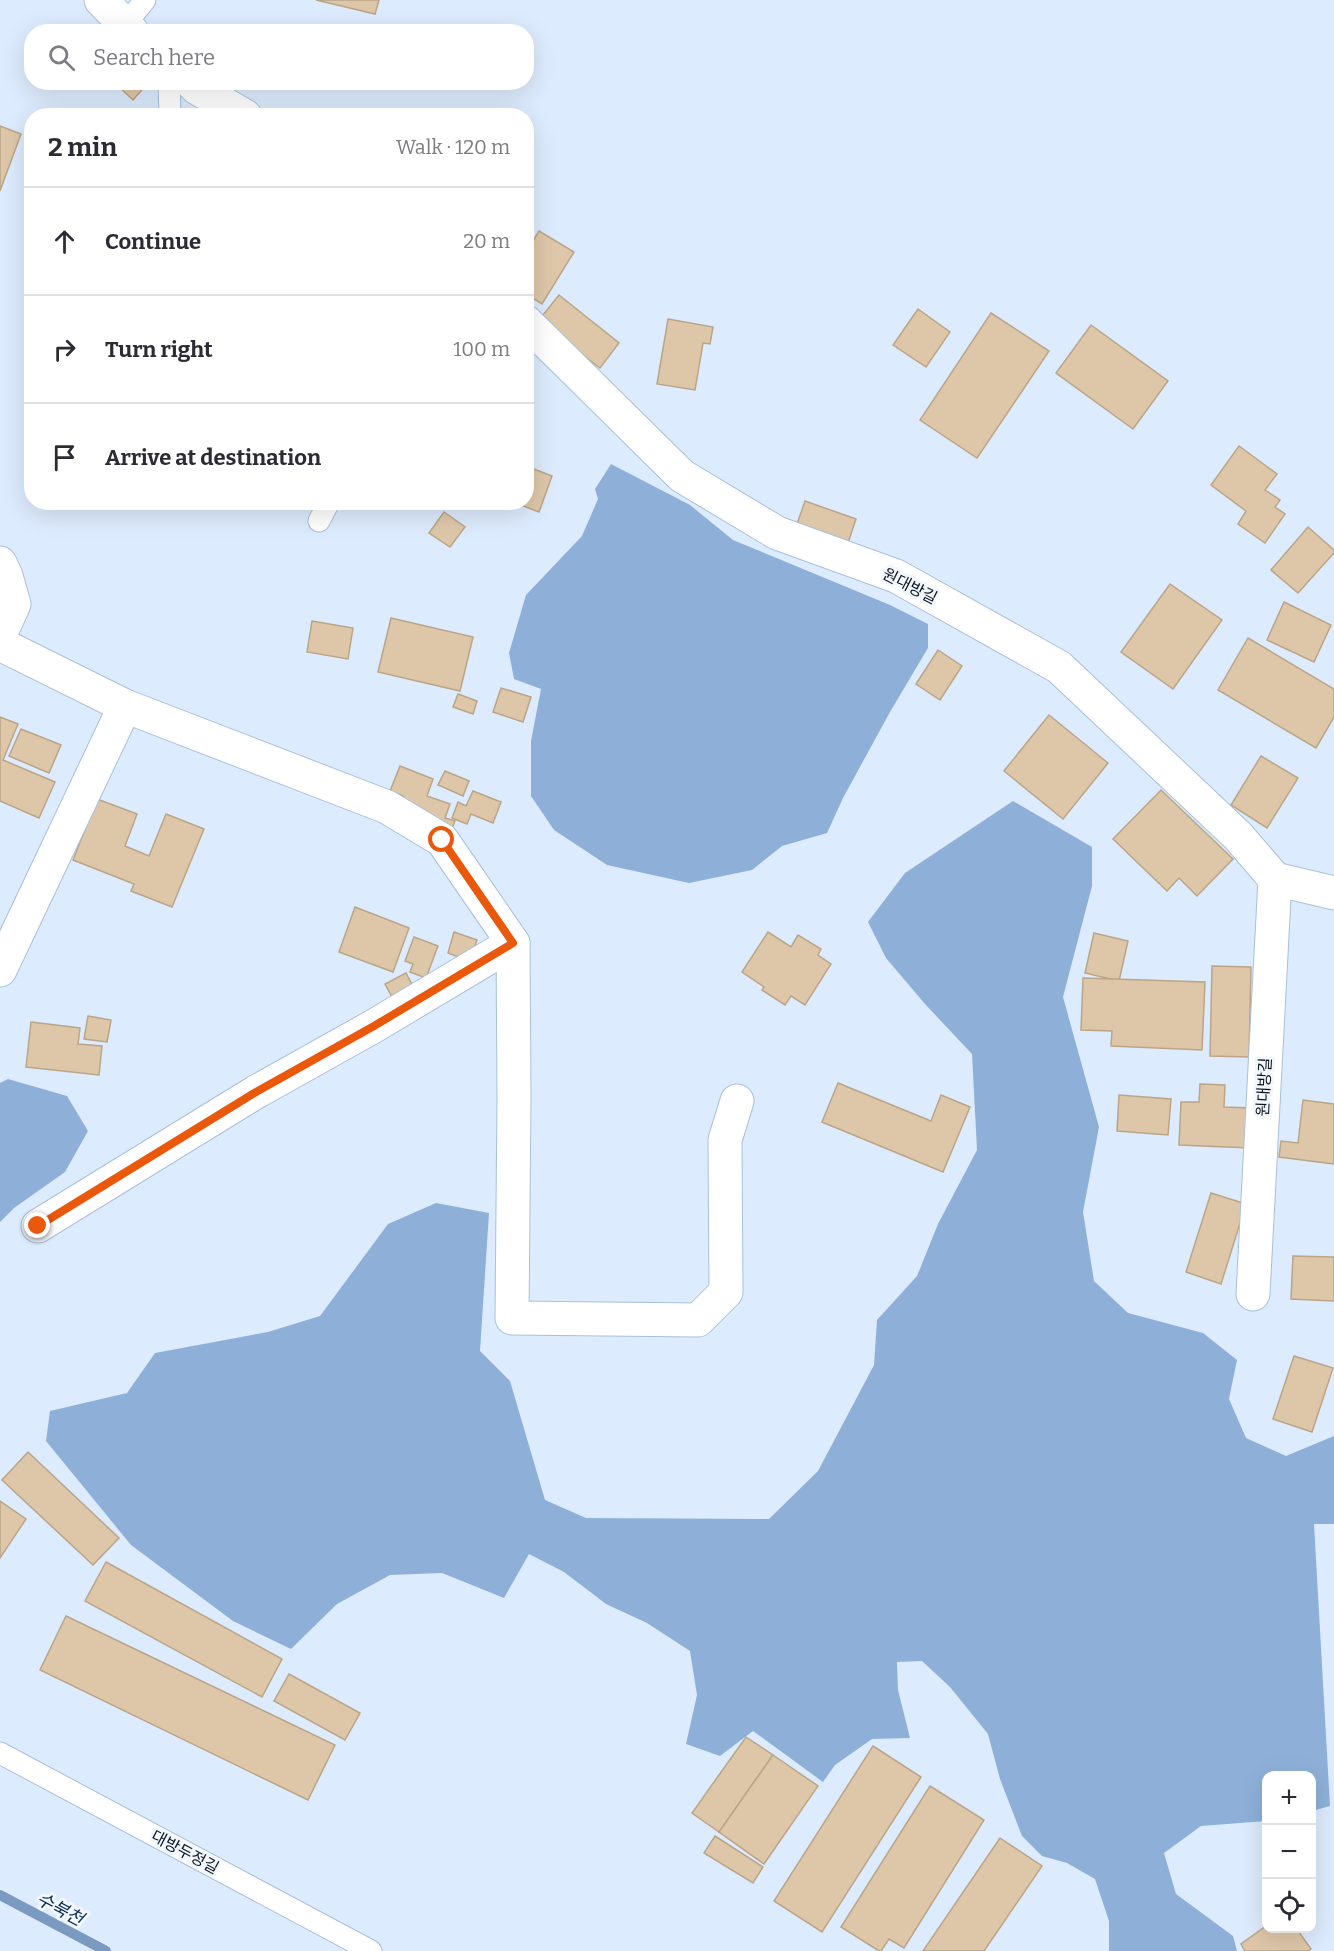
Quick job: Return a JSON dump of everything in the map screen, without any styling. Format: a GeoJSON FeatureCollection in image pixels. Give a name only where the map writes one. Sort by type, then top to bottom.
{"type":"FeatureCollection","features":[{"type":"Feature","properties":{"kind":"street"},"geometry":{"type":"LineString","coordinates":[[101,0],[124,24]]}},
{"type":"Feature","properties":{"kind":"street"},"geometry":{"type":"LineString","coordinates":[[204,90],[232,108]]}},
{"type":"Feature","properties":{"kind":"street","name":"원대방길"},"geometry":{"type":"LineString","coordinates":[[534,329],[682,476],[777,533],[896,576],[1059,667],[1238,836],[1275,879],[1252,1294]]}},
{"type":"Feature","properties":{"kind":"street"},"geometry":{"type":"LineString","coordinates":[[0,563],[14,604],[0,635]]}},
{"type":"Feature","properties":{"kind":"street"},"geometry":{"type":"LineString","coordinates":[[0,644],[125,706],[387,807],[442,840],[513,943],[512,1318],[698,1320],[726,1292],[725,1140],[737,1101]]}},
{"type":"Feature","properties":{"kind":"street"},"geometry":{"type":"LineString","coordinates":[[0,970],[125,706]]}},
{"type":"Feature","properties":{"kind":"street"},"geometry":{"type":"LineString","coordinates":[[1275,879],[1334,893]]}},
{"type":"Feature","properties":{"kind":"street"},"geometry":{"type":"LineString","coordinates":[[38,1226],[256,1092],[374,1026],[513,943]]}},
{"type":"Feature","properties":{"kind":"lane"},"geometry":{"type":"LineString","coordinates":[[131,24],[146,0]]}},
{"type":"Feature","properties":{"kind":"lane"},"geometry":{"type":"LineString","coordinates":[[170,90],[170,108]]}},
{"type":"Feature","properties":{"kind":"lane","name":"대방두정길"},"geometry":{"type":"LineString","coordinates":[[0,1753],[371,1951]]}},
{"type":"Feature","properties":{"kind":"shaded area"},"geometry":{"type":"Polygon","coordinates":[[[611,464],[690,505],[733,540],[890,605],[928,624],[928,648],[843,798],[827,833],[782,846],[752,870],[689,883],[607,865],[554,830],[531,796],[531,741],[541,689],[514,679],[509,653],[526,595],[582,536],[598,499],[595,489],[611,464]]]}},
{"type":"Feature","properties":{"kind":"shaded area"},"geometry":{"type":"Polygon","coordinates":[[[1013,801],[1092,847],[1092,886],[1063,997],[1099,1127],[1083,1212],[1094,1281],[1128,1313],[1203,1333],[1237,1360],[1229,1399],[1246,1438],[1286,1456],[1334,1436],[1334,1524],[1314,1524],[1330,1806],[1316,1810],[1316,1771],[1262,1771],[1262,1821],[1201,1826],[1164,1853],[1176,1894],[1233,1936],[1237,1951],[1109,1951],[1109,1921],[1095,1879],[1067,1863],[1042,1856],[1022,1836],[1000,1779],[988,1734],[950,1687],[922,1661],[897,1662],[898,1690],[910,1738],[872,1739],[835,1765],[823,1782],[753,1731],[720,1756],[686,1744],[697,1695],[690,1651],[647,1623],[606,1604],[564,1572],[529,1554],[504,1598],[442,1573],[390,1575],[337,1604],[291,1649],[233,1621],[131,1545],[46,1441],[50,1411],[127,1393],[155,1353],[268,1332],[320,1316],[388,1224],[436,1203],[489,1213],[480,1351],[510,1381],[545,1500],[586,1518],[769,1519],[818,1471],[874,1365],[877,1320],[917,1276],[938,1224],[977,1150],[972,1054],[886,958],[868,922],[905,873],[1013,801]]]}},
{"type":"Feature","properties":{"kind":"shaded area"},"geometry":{"type":"Polygon","coordinates":[[[8,1079],[67,1096],[88,1131],[65,1172],[14,1208],[0,1222],[0,1083],[8,1079]]]}},
{"type":"Feature","properties":{"kind":"building"},"geometry":{"type":"Polygon","coordinates":[[[316,0],[379,0],[375,14],[316,0]]]}},
{"type":"Feature","properties":{"kind":"building"},"geometry":{"type":"Polygon","coordinates":[[[122,90],[142,90],[133,100],[122,90]]]}},
{"type":"Feature","properties":{"kind":"building"},"geometry":{"type":"Polygon","coordinates":[[[0,126],[21,134],[0,191],[0,126]]]}},
{"type":"Feature","properties":{"kind":"building"},"geometry":{"type":"Polygon","coordinates":[[[539,231],[574,252],[542,304],[534,299],[534,239],[539,231]]]}},
{"type":"Feature","properties":{"kind":"building"},"geometry":{"type":"Polygon","coordinates":[[[559,295],[619,343],[600,368],[538,321],[559,295]]]}},
{"type":"Feature","properties":{"kind":"building"},"geometry":{"type":"Polygon","coordinates":[[[918,309],[950,332],[926,367],[893,345],[918,309]]]}},
{"type":"Feature","properties":{"kind":"building"},"geometry":{"type":"Polygon","coordinates":[[[991,313],[1049,351],[977,458],[920,420],[991,313]]]}},
{"type":"Feature","properties":{"kind":"building"},"geometry":{"type":"Polygon","coordinates":[[[668,319],[713,327],[710,344],[703,343],[695,390],[657,384],[668,319]]]}},
{"type":"Feature","properties":{"kind":"building"},"geometry":{"type":"Polygon","coordinates":[[[1091,325],[1168,381],[1133,429],[1056,373],[1091,325]]]}},
{"type":"Feature","properties":{"kind":"building"},"geometry":{"type":"Polygon","coordinates":[[[1239,446],[1277,474],[1265,490],[1280,500],[1275,507],[1285,514],[1265,543],[1238,524],[1246,511],[1211,485],[1239,446]]]}},
{"type":"Feature","properties":{"kind":"building"},"geometry":{"type":"Polygon","coordinates":[[[534,469],[552,476],[539,512],[534,510],[534,469]]]}},
{"type":"Feature","properties":{"kind":"building"},"geometry":{"type":"Polygon","coordinates":[[[805,501],[856,519],[848,543],[797,524],[805,501]]]}},
{"type":"Feature","properties":{"kind":"building"},"geometry":{"type":"Polygon","coordinates":[[[444,512],[465,527],[450,547],[429,533],[444,512]]]}},
{"type":"Feature","properties":{"kind":"building"},"geometry":{"type":"Polygon","coordinates":[[[1308,527],[1334,550],[1334,553],[1298,593],[1271,570],[1308,527]]]}},
{"type":"Feature","properties":{"kind":"building"},"geometry":{"type":"Polygon","coordinates":[[[1170,584],[1222,620],[1173,689],[1121,652],[1170,584]]]}},
{"type":"Feature","properties":{"kind":"building"},"geometry":{"type":"Polygon","coordinates":[[[1284,602],[1331,625],[1314,662],[1267,640],[1284,602]]]}},
{"type":"Feature","properties":{"kind":"building"},"geometry":{"type":"Polygon","coordinates":[[[391,618],[473,637],[460,691],[378,672],[391,618]]]}},
{"type":"Feature","properties":{"kind":"building"},"geometry":{"type":"Polygon","coordinates":[[[312,621],[353,628],[348,659],[307,652],[312,621]]]}},
{"type":"Feature","properties":{"kind":"building"},"geometry":{"type":"Polygon","coordinates":[[[1248,638],[1334,689],[1334,717],[1316,748],[1218,690],[1248,638]]]}},
{"type":"Feature","properties":{"kind":"building"},"geometry":{"type":"Polygon","coordinates":[[[938,650],[962,666],[940,700],[916,684],[938,650]]]}},
{"type":"Feature","properties":{"kind":"building"},"geometry":{"type":"Polygon","coordinates":[[[501,688],[531,697],[523,722],[493,712],[501,688]]]}},
{"type":"Feature","properties":{"kind":"building"},"geometry":{"type":"Polygon","coordinates":[[[458,694],[477,701],[473,714],[453,707],[458,694]]]}},
{"type":"Feature","properties":{"kind":"building"},"geometry":{"type":"Polygon","coordinates":[[[1049,715],[1108,763],[1063,819],[1004,771],[1049,715]]]}},
{"type":"Feature","properties":{"kind":"building"},"geometry":{"type":"Polygon","coordinates":[[[0,717],[18,724],[3,760],[55,782],[39,818],[0,801],[0,717]]]}},
{"type":"Feature","properties":{"kind":"building"},"geometry":{"type":"Polygon","coordinates":[[[21,729],[61,745],[49,773],[9,756],[21,729]]]}},
{"type":"Feature","properties":{"kind":"building"},"geometry":{"type":"Polygon","coordinates":[[[1261,756],[1298,778],[1267,828],[1231,805],[1261,756]]]}},
{"type":"Feature","properties":{"kind":"building"},"geometry":{"type":"Polygon","coordinates":[[[400,766],[433,779],[427,796],[450,804],[445,818],[455,821],[451,831],[400,804],[403,796],[390,791],[400,766]]]}},
{"type":"Feature","properties":{"kind":"building"},"geometry":{"type":"Polygon","coordinates":[[[445,771],[469,781],[463,796],[438,785],[445,771]]]}},
{"type":"Feature","properties":{"kind":"building"},"geometry":{"type":"Polygon","coordinates":[[[1161,790],[1233,859],[1197,896],[1179,878],[1167,891],[1113,839],[1161,790]]]}},
{"type":"Feature","properties":{"kind":"building"},"geometry":{"type":"Polygon","coordinates":[[[473,791],[501,802],[493,823],[471,814],[467,824],[452,818],[458,802],[466,806],[473,791]]]}},
{"type":"Feature","properties":{"kind":"building"},"geometry":{"type":"Polygon","coordinates":[[[97,799],[137,814],[125,846],[149,856],[166,814],[204,829],[172,907],[131,891],[134,884],[73,860],[97,799]]]}},
{"type":"Feature","properties":{"kind":"building"},"geometry":{"type":"Polygon","coordinates":[[[355,907],[409,928],[393,972],[339,952],[355,907]]]}},
{"type":"Feature","properties":{"kind":"building"},"geometry":{"type":"Polygon","coordinates":[[[454,932],[477,940],[470,961],[448,953],[454,932]]]}},
{"type":"Feature","properties":{"kind":"building"},"geometry":{"type":"Polygon","coordinates":[[[768,932],[791,947],[798,935],[821,949],[818,955],[831,964],[805,1005],[791,996],[785,1005],[762,990],[764,987],[742,972],[768,932]]]}},
{"type":"Feature","properties":{"kind":"building"},"geometry":{"type":"Polygon","coordinates":[[[1094,933],[1128,941],[1119,981],[1085,973],[1094,933]]]}},
{"type":"Feature","properties":{"kind":"building"},"geometry":{"type":"Polygon","coordinates":[[[414,937],[438,946],[426,978],[410,972],[413,964],[405,961],[414,937]]]}},
{"type":"Feature","properties":{"kind":"building"},"geometry":{"type":"Polygon","coordinates":[[[1212,966],[1251,967],[1249,1057],[1210,1056],[1212,966]]]}},
{"type":"Feature","properties":{"kind":"building"},"geometry":{"type":"Polygon","coordinates":[[[406,973],[414,988],[393,999],[385,984],[406,973]]]}},
{"type":"Feature","properties":{"kind":"building"},"geometry":{"type":"Polygon","coordinates":[[[1083,978],[1205,982],[1202,1050],[1111,1046],[1112,1031],[1081,1030],[1083,978]]]}},
{"type":"Feature","properties":{"kind":"building"},"geometry":{"type":"Polygon","coordinates":[[[88,1016],[111,1020],[107,1042],[84,1039],[88,1016]]]}},
{"type":"Feature","properties":{"kind":"building"},"geometry":{"type":"Polygon","coordinates":[[[31,1022],[80,1028],[78,1044],[102,1046],[99,1075],[26,1067],[31,1022]]]}},
{"type":"Feature","properties":{"kind":"building"},"geometry":{"type":"Polygon","coordinates":[[[838,1083],[931,1121],[941,1095],[970,1107],[943,1172],[822,1122],[838,1083]]]}},
{"type":"Feature","properties":{"kind":"building"},"geometry":{"type":"Polygon","coordinates":[[[1200,1084],[1225,1085],[1224,1107],[1252,1108],[1250,1148],[1179,1145],[1181,1102],[1199,1102],[1200,1084]]]}},
{"type":"Feature","properties":{"kind":"building"},"geometry":{"type":"Polygon","coordinates":[[[1119,1095],[1171,1099],[1168,1135],[1117,1131],[1119,1095]]]}},
{"type":"Feature","properties":{"kind":"building"},"geometry":{"type":"Polygon","coordinates":[[[1303,1100],[1334,1104],[1334,1164],[1279,1157],[1281,1141],[1298,1143],[1303,1100]]]}},
{"type":"Feature","properties":{"kind":"building"},"geometry":{"type":"Polygon","coordinates":[[[1211,1193],[1246,1204],[1221,1284],[1186,1272],[1211,1193]]]}},
{"type":"Feature","properties":{"kind":"building"},"geometry":{"type":"Polygon","coordinates":[[[1293,1256],[1334,1257],[1334,1301],[1291,1299],[1293,1256]]]}},
{"type":"Feature","properties":{"kind":"building"},"geometry":{"type":"Polygon","coordinates":[[[1294,1356],[1333,1368],[1312,1432],[1273,1419],[1294,1356]]]}},
{"type":"Feature","properties":{"kind":"building"},"geometry":{"type":"Polygon","coordinates":[[[28,1452],[119,1538],[93,1565],[2,1480],[28,1452]]]}},
{"type":"Feature","properties":{"kind":"building"},"geometry":{"type":"Polygon","coordinates":[[[0,1501],[26,1519],[0,1558],[0,1501]]]}},
{"type":"Feature","properties":{"kind":"building"},"geometry":{"type":"Polygon","coordinates":[[[106,1562],[282,1659],[262,1697],[85,1601],[106,1562]]]}},
{"type":"Feature","properties":{"kind":"building"},"geometry":{"type":"Polygon","coordinates":[[[66,1616],[335,1745],[308,1800],[40,1670],[66,1616]]]}},
{"type":"Feature","properties":{"kind":"building"},"geometry":{"type":"Polygon","coordinates":[[[289,1674],[360,1713],[345,1740],[274,1701],[289,1674]]]}},
{"type":"Feature","properties":{"kind":"building"},"geometry":{"type":"Polygon","coordinates":[[[746,1737],[773,1755],[719,1832],[692,1813],[746,1737]]]}},
{"type":"Feature","properties":{"kind":"building"},"geometry":{"type":"Polygon","coordinates":[[[873,1746],[921,1777],[822,1932],[774,1901],[873,1746]]]}},
{"type":"Feature","properties":{"kind":"building"},"geometry":{"type":"Polygon","coordinates":[[[773,1755],[818,1786],[764,1864],[719,1832],[773,1755]]]}},
{"type":"Feature","properties":{"kind":"building"},"geometry":{"type":"Polygon","coordinates":[[[930,1786],[984,1820],[904,1948],[889,1939],[879,1951],[841,1927],[930,1786]]]}},
{"type":"Feature","properties":{"kind":"building"},"geometry":{"type":"Polygon","coordinates":[[[715,1836],[763,1867],[753,1883],[704,1853],[715,1836]]]}},
{"type":"Feature","properties":{"kind":"building"},"geometry":{"type":"Polygon","coordinates":[[[1000,1838],[1042,1866],[984,1951],[923,1951],[1000,1838]]]}},
{"type":"Feature","properties":{"kind":"building"},"geometry":{"type":"Polygon","coordinates":[[[1262,1929],[1262,1933],[1300,1933],[1311,1949],[1309,1951],[1245,1951],[1241,1944],[1262,1929]]]}},
{"type":"Feature","properties":{"kind":"waterway","name":"수북천"},"geometry":{"type":"LineString","coordinates":[[0,1895],[106,1951]]}},
{"type":"Feature","properties":{"kind":"route"},"geometry":{"type":"LineString","coordinates":[[38,1226],[256,1092],[374,1026],[513,943],[442,840]]}}]}
